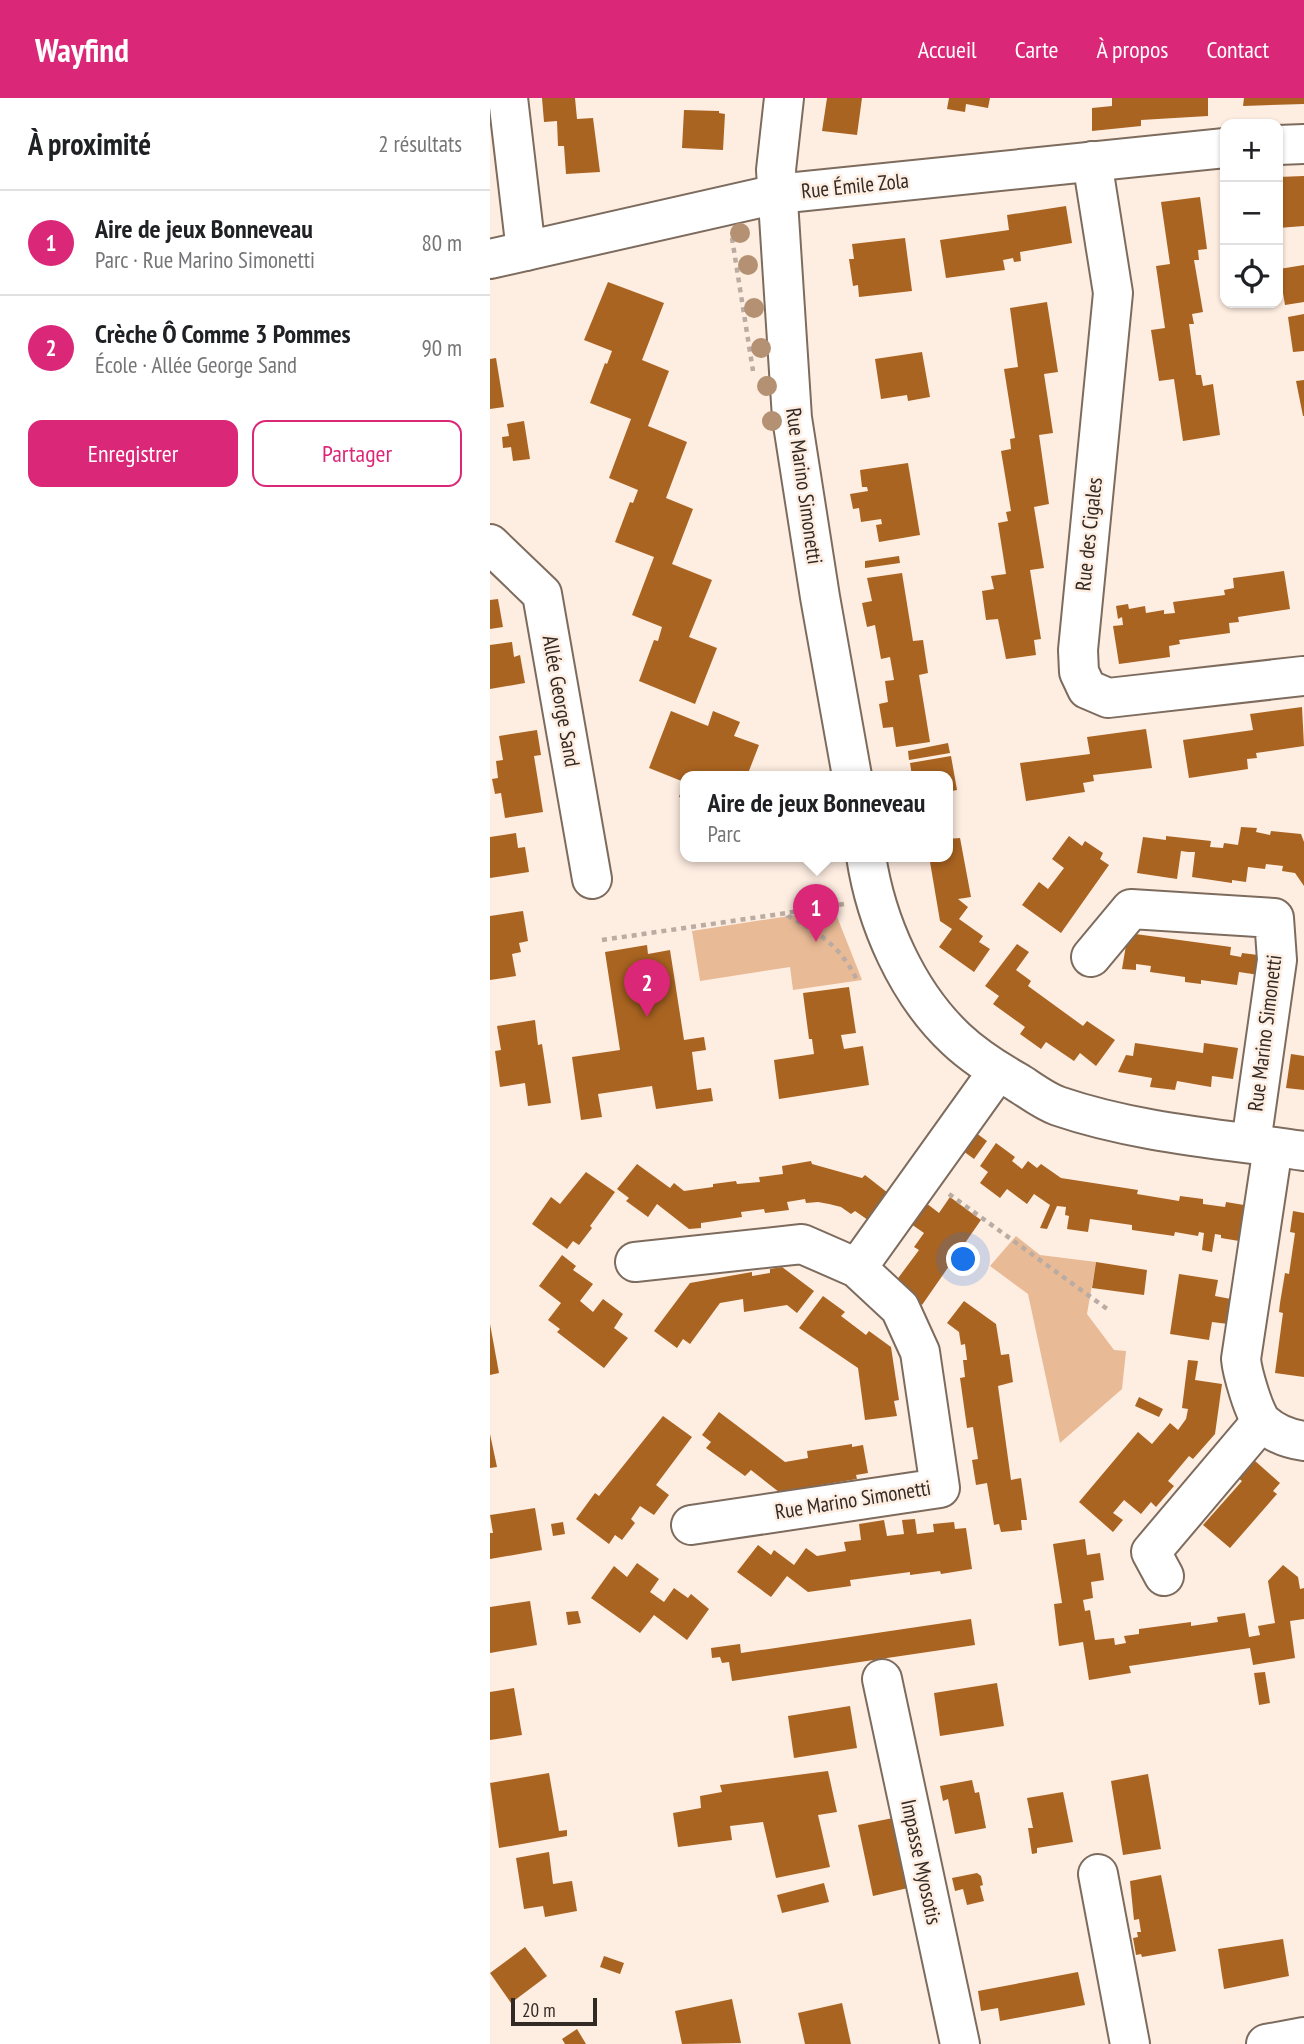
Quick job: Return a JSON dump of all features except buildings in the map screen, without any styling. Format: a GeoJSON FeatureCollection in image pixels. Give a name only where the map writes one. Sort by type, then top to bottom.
{"type":"FeatureCollection","features":[{"type":"Feature","properties":{"kind":"street"},"geometry":{"type":"LineString","coordinates":[[508,255],[509,98]]}},
{"type":"Feature","properties":{"kind":"street","name":"Rue Marino Simonetti"},"geometry":{"type":"LineString","coordinates":[[784,98],[776,170],[792,418],[851,771]]}},
{"type":"Feature","properties":{"kind":"street"},"geometry":{"type":"LineString","coordinates":[[1283,145],[1304,145]]}},
{"type":"Feature","properties":{"kind":"street","name":"Rue Émile Zola"},"geometry":{"type":"LineString","coordinates":[[508,255],[777,194],[1220,148]]}},
{"type":"Feature","properties":{"kind":"street","name":"Rue des Cigales"},"geometry":{"type":"LineString","coordinates":[[1092,161],[1113,293],[1078,650],[1079,671],[1087,689],[1108,698],[1303,676]]}},
{"type":"Feature","properties":{"kind":"street","name":"Allée George Sand"},"geometry":{"type":"LineString","coordinates":[[490,544],[542,594],[592,879]]}},
{"type":"Feature","properties":{"kind":"street"},"geometry":{"type":"LineString","coordinates":[[867,862],[871,889],[898,958],[927,1005],[956,1039],[998,1071],[1055,1105],[1122,1125],[1276,1147]]}},
{"type":"Feature","properties":{"kind":"street","name":"Rue Marino Simonetti"},"geometry":{"type":"LineString","coordinates":[[1091,957],[1131,909],[1274,918],[1277,960],[1276,1147],[1241,1359],[1242,1374],[1261,1422]]}},
{"type":"Feature","properties":{"kind":"street"},"geometry":{"type":"LineString","coordinates":[[857,1268],[998,1071]]}},
{"type":"Feature","properties":{"kind":"street","name":"Rue Marino Simonetti"},"geometry":{"type":"LineString","coordinates":[[635,1262],[802,1244],[857,1268],[900,1308],[920,1352],[940,1488],[691,1525]]}},
{"type":"Feature","properties":{"kind":"street"},"geometry":{"type":"LineString","coordinates":[[1164,1576],[1151,1552],[1261,1422],[1290,1439],[1304,1441]]}},
{"type":"Feature","properties":{"kind":"street","name":"Impasse Myosotis"},"geometry":{"type":"LineString","coordinates":[[882,1679],[960,2044]]}},
{"type":"Feature","properties":{"kind":"street"},"geometry":{"type":"LineString","coordinates":[[1098,1874],[1130,2044]]}},
{"type":"Feature","properties":{"kind":"street"},"geometry":{"type":"LineString","coordinates":[[1266,2044],[1304,2036]]}},
{"type":"Feature","properties":{"kind":"path"},"geometry":{"type":"LineString","coordinates":[[732,234],[741,304]]}},
{"type":"Feature","properties":{"kind":"path"},"geometry":{"type":"LineString","coordinates":[[602,940],[849,903]]}},
{"type":"Feature","properties":{"kind":"path"},"geometry":{"type":"LineString","coordinates":[[787,913],[839,950],[853,967],[857,981]]}},
{"type":"Feature","properties":{"kind":"path"},"geometry":{"type":"LineString","coordinates":[[923,1175],[1110,1311]]}},
{"type":"Feature","properties":{"kind":"shaded area"},"geometry":{"type":"Polygon","coordinates":[[[834,909],[862,980],[793,990],[790,967],[700,981],[692,931],[834,909]]]}},
{"type":"Feature","properties":{"kind":"shaded area"},"geometry":{"type":"Polygon","coordinates":[[[1016,1236],[1040,1255],[1096,1262],[1087,1314],[1114,1350],[1126,1351],[1122,1389],[1060,1443],[1028,1294],[990,1266],[1016,1236]]]}},
{"type":"Feature","properties":{"kind":"place","name":"Aire de jeux Bonneveau"},"geometry":{"type":"Point","coordinates":[816,942]}},
{"type":"Feature","properties":{"kind":"place","name":"Crèche Ô Comme 3 Pommes"},"geometry":{"type":"Point","coordinates":[647,1017]}}]}
